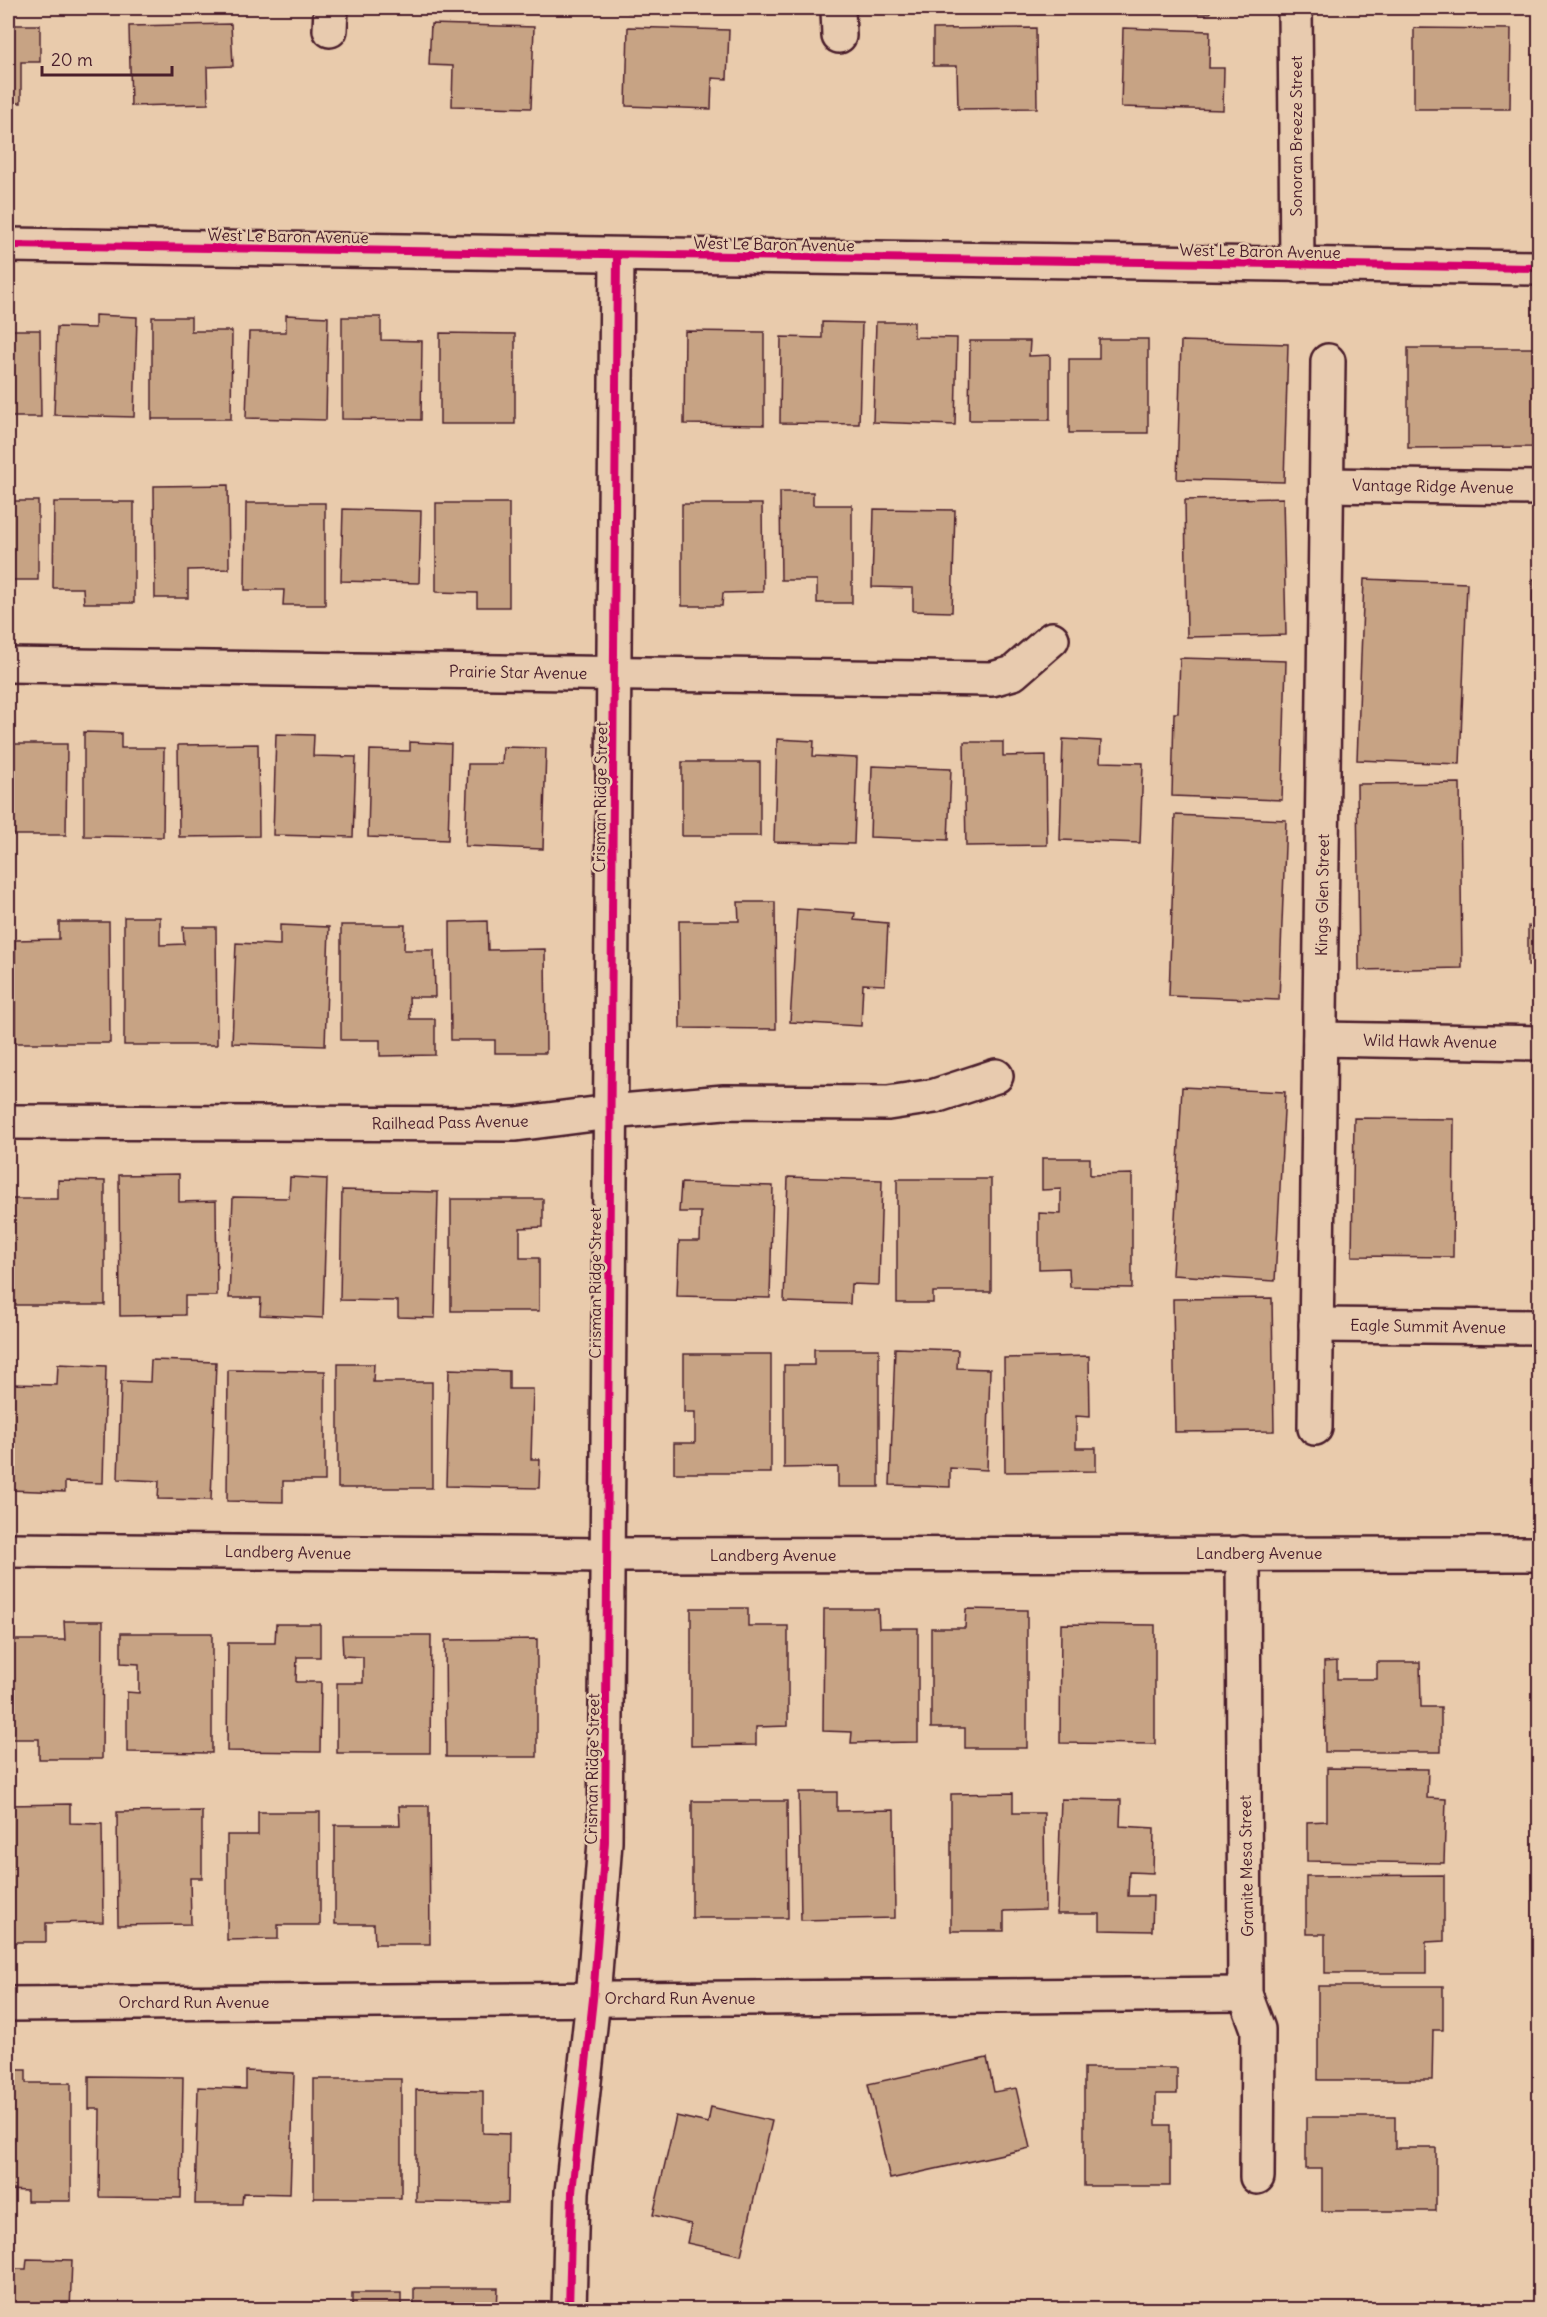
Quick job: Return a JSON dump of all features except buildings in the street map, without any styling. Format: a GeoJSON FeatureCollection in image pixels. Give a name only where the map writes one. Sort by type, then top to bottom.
{"type":"FeatureCollection","features":[{"type":"Feature","properties":{"kind":"street","name":"Sonoran Breeze Street"},"geometry":{"type":"LineString","coordinates":[[1295,8],[1297,265]]}},
{"type":"Feature","properties":{"kind":"street","name":"West Le Baron Avenue"},"geometry":{"type":"LineString","coordinates":[[8,245],[1539,268]]}},
{"type":"Feature","properties":{"kind":"street","name":"Crisman Ridge Street"},"geometry":{"type":"LineString","coordinates":[[569,2310],[572,2192],[593,1999],[605,1842],[617,255]]}},
{"type":"Feature","properties":{"kind":"street","name":"Kings Glen Street"},"geometry":{"type":"LineString","coordinates":[[1315,1428],[1328,361]]}},
{"type":"Feature","properties":{"kind":"street","name":"Vantage Ridge Avenue"},"geometry":{"type":"LineString","coordinates":[[1327,485],[1539,488]]}},
{"type":"Feature","properties":{"kind":"street","name":"Prairie Star Avenue"},"geometry":{"type":"LineString","coordinates":[[8,665],[992,679],[1012,673],[1052,639]]}},
{"type":"Feature","properties":{"kind":"street","name":"Wild Hawk Avenue"},"geometry":{"type":"LineString","coordinates":[[1320,1040],[1539,1043]]}},
{"type":"Feature","properties":{"kind":"street","name":"Railhead Pass Avenue"},"geometry":{"type":"LineString","coordinates":[[8,1122],[516,1124],[610,1112],[724,1102],[888,1103],[935,1096],[996,1076]]}},
{"type":"Feature","properties":{"kind":"street","name":"Eagle Summit Avenue"},"geometry":{"type":"LineString","coordinates":[[1316,1325],[1539,1327]]}},
{"type":"Feature","properties":{"kind":"street","name":"Landberg Avenue"},"geometry":{"type":"LineString","coordinates":[[8,1550],[607,1555],[1539,1554]]}},
{"type":"Feature","properties":{"kind":"street","name":"Granite Mesa Street"},"geometry":{"type":"LineString","coordinates":[[1243,1553],[1245,1994],[1258,2030],[1257,2177]]}},
{"type":"Feature","properties":{"kind":"street","name":"Orchard Run Avenue"},"geometry":{"type":"LineString","coordinates":[[8,2004],[1245,1994]]}},
{"type":"Feature","properties":{"kind":"cycle path"},"geometry":{"type":"LineString","coordinates":[[8,245],[1540,268]]}},
{"type":"Feature","properties":{"kind":"cycle path"},"geometry":{"type":"LineString","coordinates":[[569,2310],[572,2192],[593,1999],[605,1842],[617,255]]}}]}
